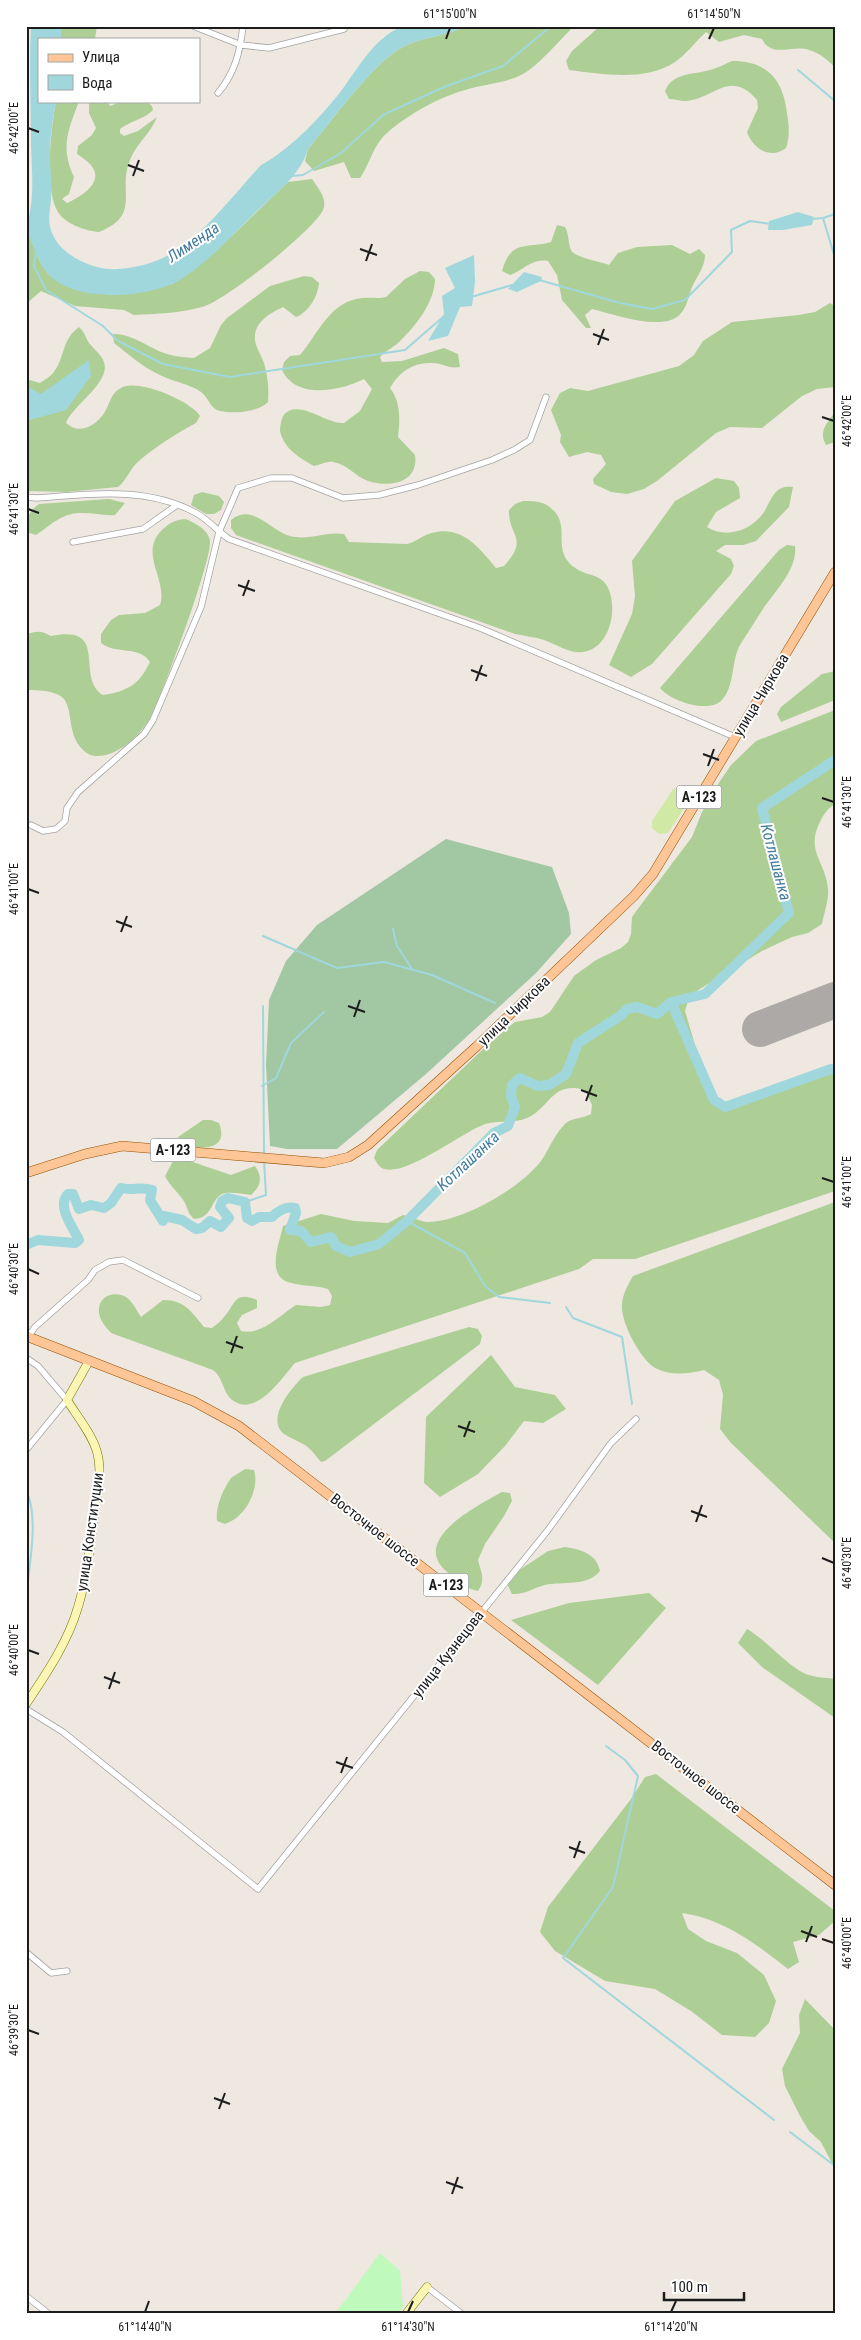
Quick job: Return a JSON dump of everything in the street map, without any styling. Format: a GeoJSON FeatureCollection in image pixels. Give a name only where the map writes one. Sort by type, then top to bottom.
{"type":"FeatureCollection","features":[{"type":"Feature","properties":{"kind":"main road","name":"улица Чиркова"},"geometry":{"type":"LineString","coordinates":[[26,1173],[85,1154],[122,1146],[324,1163],[349,1157],[368,1145],[477,1046],[634,896],[653,874],[835,572]]}},
{"type":"Feature","properties":{"kind":"main road","name":"Восточное шоссе"},"geometry":{"type":"LineString","coordinates":[[27,1336],[193,1402],[239,1426],[835,1885]]}},
{"type":"Feature","properties":{"kind":"main road"},"geometry":{"type":"LineString","coordinates":[[67,1400],[88,1361]]}},
{"type":"Feature","properties":{"kind":"main road","name":"улица Конституции"},"geometry":{"type":"LineString","coordinates":[[26,1704],[47,1672],[78,1607],[99,1486],[100,1468],[97,1452],[67,1400]]}},
{"type":"Feature","properties":{"kind":"main road"},"geometry":{"type":"LineString","coordinates":[[406,2314],[427,2287]]}},
{"type":"Feature","properties":{"kind":"street"},"geometry":{"type":"LineString","coordinates":[[193,26],[241,45],[269,48],[344,29]]}},
{"type":"Feature","properties":{"kind":"street"},"geometry":{"type":"LineString","coordinates":[[218,93],[228,82],[235,66],[241,45],[243,26]]}},
{"type":"Feature","properties":{"kind":"street"},"geometry":{"type":"LineString","coordinates":[[31,825],[43,830],[56,829],[64,821],[67,808],[78,792],[144,734],[153,720],[201,607],[219,532],[238,488],[264,480],[292,478],[343,498],[360,498],[418,485],[492,460],[530,440],[546,397]]}},
{"type":"Feature","properties":{"kind":"street"},"geometry":{"type":"LineString","coordinates":[[26,497],[37,498],[103,493],[163,499],[196,513],[229,539],[480,628],[735,738]]}},
{"type":"Feature","properties":{"kind":"street"},"geometry":{"type":"LineString","coordinates":[[74,542],[142,529],[177,505]]}},
{"type":"Feature","properties":{"kind":"street"},"geometry":{"type":"LineString","coordinates":[[27,1336],[88,1280],[95,1270],[108,1262],[123,1260],[198,1298]]}},
{"type":"Feature","properties":{"kind":"street"},"geometry":{"type":"LineString","coordinates":[[26,1358],[38,1366],[67,1400],[26,1450]]}},
{"type":"Feature","properties":{"kind":"street","name":"улица Кузнецова"},"geometry":{"type":"LineString","coordinates":[[26,1708],[63,1732],[258,1889],[548,1530],[611,1443],[636,1419]]}},
{"type":"Feature","properties":{"kind":"street"},"geometry":{"type":"LineString","coordinates":[[26,1952],[51,1973],[67,1971]]}},
{"type":"Feature","properties":{"kind":"street"},"geometry":{"type":"LineString","coordinates":[[427,2287],[462,2314]]}},
{"type":"Feature","properties":{"kind":"street"},"geometry":{"type":"LineString","coordinates":[[26,2296],[49,2314]]}},
{"type":"Feature","properties":{"kind":"green space"},"geometry":{"type":"Polygon","coordinates":[[[61,26],[97,26],[95,38],[61,38],[61,26]]]}},
{"type":"Feature","properties":{"kind":"green space"},"geometry":{"type":"Polygon","coordinates":[[[466,26],[574,26],[542,59],[523,74],[506,81],[452,94],[429,105],[396,125],[382,138],[360,178],[351,178],[344,162],[314,171],[305,161],[308,149],[352,94],[389,56],[409,44],[466,26]]]}},
{"type":"Feature","properties":{"kind":"green space"},"geometry":{"type":"Polygon","coordinates":[[[600,26],[835,26],[835,67],[813,51],[803,49],[777,50],[766,45],[762,39],[744,35],[719,42],[706,32],[675,62],[650,72],[623,75],[569,70],[566,61],[572,51],[600,26]]]}},
{"type":"Feature","properties":{"kind":"green space"},"geometry":{"type":"Polygon","coordinates":[[[732,61],[755,64],[772,75],[777,82],[785,101],[789,127],[786,148],[769,153],[758,148],[750,138],[747,132],[758,108],[757,100],[747,91],[738,87],[721,88],[705,96],[685,101],[669,99],[665,91],[673,80],[684,75],[704,72],[732,61]]]}},
{"type":"Feature","properties":{"kind":"green space"},"geometry":{"type":"Polygon","coordinates":[[[56,102],[79,102],[67,139],[67,157],[74,177],[69,194],[62,199],[67,203],[87,190],[94,181],[93,167],[77,154],[78,146],[92,135],[96,128],[89,113],[89,102],[108,102],[110,106],[120,102],[147,102],[152,106],[153,110],[150,113],[120,129],[120,133],[124,136],[138,131],[157,117],[130,160],[127,171],[126,201],[120,218],[99,232],[71,223],[58,212],[51,189],[52,127],[56,102]]]}},
{"type":"Feature","properties":{"kind":"green space"},"geometry":{"type":"Polygon","coordinates":[[[312,179],[322,194],[324,202],[323,210],[316,220],[287,248],[248,279],[229,293],[202,307],[185,311],[134,315],[124,310],[75,306],[41,291],[26,304],[26,227],[39,260],[48,274],[111,295],[146,291],[172,284],[188,274],[216,251],[288,182],[312,179]]]}},
{"type":"Feature","properties":{"kind":"green space"},"geometry":{"type":"Polygon","coordinates":[[[557,225],[565,227],[573,253],[609,265],[618,253],[637,247],[672,245],[690,254],[699,249],[705,255],[704,264],[692,287],[684,310],[675,318],[665,322],[652,322],[639,321],[592,309],[585,315],[591,328],[586,328],[562,300],[557,275],[548,261],[537,261],[510,275],[502,271],[510,254],[520,247],[551,242],[557,225]]]}},
{"type":"Feature","properties":{"kind":"green space"},"geometry":{"type":"Polygon","coordinates":[[[420,271],[429,272],[435,279],[432,296],[424,313],[413,328],[380,357],[382,362],[402,361],[444,348],[458,354],[460,367],[436,363],[419,364],[402,373],[390,388],[398,405],[398,437],[415,455],[415,464],[412,472],[401,481],[385,484],[368,481],[338,463],[329,462],[314,466],[298,456],[285,443],[280,431],[283,416],[289,411],[296,409],[344,423],[360,411],[372,389],[364,379],[343,387],[331,389],[319,390],[297,386],[282,370],[284,362],[290,356],[300,355],[326,320],[341,305],[351,300],[362,298],[386,297],[405,279],[420,271]]]}},
{"type":"Feature","properties":{"kind":"green space"},"geometry":{"type":"Polygon","coordinates":[[[304,276],[312,277],[319,283],[315,298],[309,307],[296,317],[283,307],[266,317],[258,326],[255,338],[264,363],[268,387],[268,402],[258,408],[239,412],[217,410],[201,392],[155,373],[114,343],[113,334],[128,336],[167,354],[194,358],[210,348],[221,325],[227,318],[270,286],[304,276]]]}},
{"type":"Feature","properties":{"kind":"green space"},"geometry":{"type":"Polygon","coordinates":[[[830,303],[835,306],[835,387],[817,389],[802,396],[762,428],[730,427],[716,433],[657,481],[644,489],[627,494],[611,492],[594,484],[593,479],[606,464],[601,455],[587,452],[569,457],[560,442],[561,435],[551,410],[560,393],[570,388],[588,391],[679,366],[694,355],[703,341],[732,322],[815,312],[830,303]]]}},
{"type":"Feature","properties":{"kind":"green space"},"geometry":{"type":"Polygon","coordinates":[[[79,327],[89,343],[102,358],[105,366],[99,383],[70,415],[66,423],[80,429],[94,424],[107,409],[114,394],[121,388],[129,386],[151,389],[175,398],[195,410],[200,416],[196,423],[167,440],[140,460],[118,487],[66,492],[26,491],[26,379],[40,383],[52,374],[60,362],[69,338],[79,327]]]}},
{"type":"Feature","properties":{"kind":"green space"},"geometry":{"type":"Polygon","coordinates":[[[835,412],[835,442],[826,445],[823,432],[835,412]]]}},
{"type":"Feature","properties":{"kind":"green space"},"geometry":{"type":"Polygon","coordinates":[[[716,478],[734,481],[739,488],[740,498],[716,512],[707,527],[714,530],[728,533],[742,530],[749,526],[762,514],[775,493],[783,487],[793,487],[789,507],[756,541],[743,545],[725,545],[716,551],[731,559],[734,566],[731,574],[652,664],[631,677],[609,665],[632,614],[635,596],[632,561],[675,501],[716,478]]]}},
{"type":"Feature","properties":{"kind":"green space"},"geometry":{"type":"Polygon","coordinates":[[[202,492],[219,496],[224,502],[221,510],[214,514],[206,514],[191,505],[194,495],[202,492]]]}},
{"type":"Feature","properties":{"kind":"green space"},"geometry":{"type":"Polygon","coordinates":[[[109,499],[125,503],[115,515],[75,513],[63,517],[36,535],[26,532],[28,516],[39,504],[109,499]]]}},
{"type":"Feature","properties":{"kind":"green space"},"geometry":{"type":"Polygon","coordinates":[[[523,501],[540,502],[554,511],[560,523],[562,548],[567,560],[576,569],[597,577],[605,583],[609,590],[612,608],[609,627],[606,636],[594,648],[575,652],[541,639],[515,634],[244,538],[236,535],[231,528],[231,520],[246,514],[260,519],[290,536],[304,537],[337,533],[344,534],[349,542],[407,544],[432,533],[452,532],[469,540],[496,568],[504,566],[516,549],[516,537],[511,526],[509,510],[515,504],[523,501]]]}},
{"type":"Feature","properties":{"kind":"green space"},"geometry":{"type":"Polygon","coordinates":[[[185,519],[197,524],[204,530],[210,541],[195,600],[165,684],[150,718],[134,738],[112,753],[93,756],[83,750],[74,736],[68,709],[63,698],[51,692],[26,690],[26,635],[39,632],[51,636],[69,634],[80,638],[86,645],[89,654],[91,676],[95,687],[103,695],[132,686],[142,676],[150,662],[140,654],[107,647],[101,643],[101,634],[111,620],[119,615],[145,613],[160,605],[160,587],[153,558],[155,540],[169,524],[185,519]]]}},
{"type":"Feature","properties":{"kind":"green space"},"geometry":{"type":"Polygon","coordinates":[[[787,545],[795,546],[793,564],[784,581],[740,645],[735,658],[729,688],[722,700],[716,704],[699,706],[681,701],[665,693],[660,688],[779,550],[787,545]]]}},
{"type":"Feature","properties":{"kind":"green space"},"geometry":{"type":"Polygon","coordinates":[[[835,671],[835,700],[781,722],[777,714],[781,707],[822,674],[835,671]]]}},
{"type":"Feature","properties":{"kind":"green space"},"geometry":{"type":"Polygon","coordinates":[[[835,710],[835,804],[823,817],[816,832],[815,841],[815,849],[824,871],[828,889],[822,924],[808,933],[792,937],[762,951],[690,995],[685,1011],[703,1072],[718,1101],[734,1106],[794,1083],[835,1064],[835,1191],[635,1259],[593,1259],[579,1269],[295,1363],[266,1395],[257,1401],[247,1404],[238,1403],[229,1397],[219,1376],[213,1370],[111,1333],[101,1319],[99,1307],[107,1296],[116,1294],[126,1297],[141,1317],[163,1300],[170,1301],[182,1304],[191,1311],[204,1327],[212,1328],[223,1318],[236,1300],[249,1297],[257,1300],[257,1308],[242,1315],[237,1323],[241,1331],[248,1332],[263,1328],[296,1305],[321,1307],[330,1305],[332,1296],[328,1289],[290,1283],[280,1276],[277,1270],[276,1255],[283,1226],[321,1214],[354,1221],[388,1223],[403,1215],[425,1222],[442,1220],[475,1209],[508,1191],[522,1180],[543,1158],[556,1135],[566,1123],[591,1114],[592,1105],[585,1090],[565,1089],[558,1092],[527,1118],[485,1124],[406,1166],[384,1169],[379,1166],[374,1158],[377,1150],[500,1033],[515,1022],[542,1017],[550,1012],[574,976],[596,960],[621,948],[628,942],[631,934],[632,917],[692,837],[702,812],[731,765],[756,741],[835,710]]]}},
{"type":"Feature","properties":{"kind":"green space"},"geometry":{"type":"Polygon","coordinates":[[[679,787],[688,792],[690,799],[668,833],[659,834],[652,828],[652,821],[673,789],[679,787]]]}},
{"type":"Feature","properties":{"kind":"green space"},"geometry":{"type":"Polygon","coordinates":[[[446,839],[552,867],[569,913],[571,934],[536,973],[426,1074],[337,1149],[287,1149],[270,1146],[266,1065],[269,1000],[286,961],[317,925],[446,839]]]}},
{"type":"Feature","properties":{"kind":"green space"},"geometry":{"type":"Polygon","coordinates":[[[203,1120],[219,1123],[221,1132],[217,1144],[204,1147],[181,1145],[178,1137],[203,1120]]]}},
{"type":"Feature","properties":{"kind":"green space"},"geometry":{"type":"Polygon","coordinates":[[[181,1158],[231,1175],[255,1166],[260,1178],[259,1185],[251,1195],[226,1193],[221,1195],[206,1215],[194,1219],[184,1201],[165,1176],[173,1161],[181,1158]]]}},
{"type":"Feature","properties":{"kind":"green space"},"geometry":{"type":"Polygon","coordinates":[[[835,1202],[835,1543],[731,1443],[720,1429],[723,1395],[719,1380],[704,1370],[679,1374],[655,1368],[643,1357],[632,1339],[624,1320],[622,1304],[633,1276],[835,1202]]]}},
{"type":"Feature","properties":{"kind":"green space"},"geometry":{"type":"Polygon","coordinates":[[[469,1327],[478,1329],[482,1336],[480,1344],[325,1461],[321,1462],[307,1447],[284,1434],[279,1428],[277,1420],[282,1404],[287,1395],[303,1377],[469,1327]]]}},
{"type":"Feature","properties":{"kind":"green space"},"geometry":{"type":"Polygon","coordinates":[[[491,1355],[515,1387],[555,1395],[566,1409],[543,1423],[524,1421],[505,1446],[478,1474],[440,1497],[424,1483],[426,1417],[491,1355]]]}},
{"type":"Feature","properties":{"kind":"green space"},"geometry":{"type":"Polygon","coordinates":[[[245,1469],[254,1470],[255,1486],[245,1510],[232,1521],[225,1524],[217,1521],[218,1505],[225,1488],[231,1478],[245,1469]]]}},
{"type":"Feature","properties":{"kind":"green space"},"geometry":{"type":"Polygon","coordinates":[[[502,1492],[510,1493],[512,1501],[485,1544],[478,1560],[482,1583],[478,1591],[473,1590],[464,1586],[446,1571],[437,1559],[436,1547],[442,1535],[452,1524],[478,1505],[502,1492]]]}},
{"type":"Feature","properties":{"kind":"green space"},"geometry":{"type":"Polygon","coordinates":[[[565,1547],[582,1551],[592,1556],[600,1571],[595,1576],[582,1581],[545,1585],[512,1594],[508,1586],[509,1577],[548,1551],[565,1547]]]}},
{"type":"Feature","properties":{"kind":"green space"},"geometry":{"type":"Polygon","coordinates":[[[649,1593],[666,1608],[598,1685],[511,1620],[569,1603],[649,1593]]]}},
{"type":"Feature","properties":{"kind":"green space"},"geometry":{"type":"Polygon","coordinates":[[[747,1629],[800,1671],[813,1676],[835,1679],[835,1718],[762,1667],[738,1643],[747,1629]]]}},
{"type":"Feature","properties":{"kind":"green space"},"geometry":{"type":"Polygon","coordinates":[[[656,1774],[835,1911],[835,1921],[819,1935],[793,1942],[799,1962],[788,1969],[751,1942],[726,1927],[697,1916],[682,1913],[688,1929],[706,1941],[737,1953],[764,1975],[776,2001],[769,2023],[755,2037],[722,2035],[691,2011],[655,1989],[605,1981],[555,1951],[540,1932],[548,1907],[631,1799],[645,1777],[656,1774]]]}},
{"type":"Feature","properties":{"kind":"green space"},"geometry":{"type":"Polygon","coordinates":[[[805,1999],[835,2030],[835,2169],[821,2142],[809,2131],[800,2116],[785,2086],[782,2069],[800,2033],[799,2015],[805,1999]]]}},
{"type":"Feature","properties":{"kind":"green space"},"geometry":{"type":"Polygon","coordinates":[[[380,2253],[400,2271],[403,2307],[398,2314],[335,2314],[380,2253]]]}},
{"type":"Feature","properties":{"kind":"water","name":"Лименда"},"geometry":{"type":"Polygon","coordinates":[[[31,26],[61,26],[61,38],[38,38],[38,102],[56,102],[50,147],[50,229],[56,241],[71,255],[89,265],[118,269],[138,266],[169,255],[194,237],[218,214],[261,165],[284,150],[317,119],[383,38],[401,27],[407,26],[466,26],[409,44],[389,56],[340,109],[308,149],[299,168],[285,185],[215,253],[193,271],[172,284],[159,289],[126,294],[108,295],[91,293],[75,290],[60,284],[49,275],[38,258],[26,227],[31,207],[32,187],[31,26]]]}},
{"type":"Feature","properties":{"kind":"water"},"geometry":{"type":"Polygon","coordinates":[[[798,212],[814,217],[812,225],[783,230],[768,230],[769,221],[798,212]]]}},
{"type":"Feature","properties":{"kind":"water"},"geometry":{"type":"Polygon","coordinates":[[[474,255],[475,282],[472,306],[460,307],[448,336],[428,341],[444,314],[442,296],[455,288],[445,268],[474,255]]]}},
{"type":"Feature","properties":{"kind":"water"},"geometry":{"type":"Polygon","coordinates":[[[524,272],[542,277],[541,281],[517,292],[508,289],[524,272]]]}},
{"type":"Feature","properties":{"kind":"water"},"geometry":{"type":"Polygon","coordinates":[[[89,360],[91,376],[66,410],[26,421],[26,386],[41,394],[89,360]]]}},
{"type":"Feature","properties":{"kind":"waterway"},"geometry":{"type":"LineString","coordinates":[[291,176],[303,175],[341,153],[383,115],[444,87],[503,66],[551,26]]}},
{"type":"Feature","properties":{"kind":"waterway"},"geometry":{"type":"LineString","coordinates":[[798,70],[835,101]]}},
{"type":"Feature","properties":{"kind":"waterway"},"geometry":{"type":"LineString","coordinates":[[823,218],[835,214]]}},
{"type":"Feature","properties":{"kind":"waterway"},"geometry":{"type":"LineString","coordinates":[[812,219],[823,218],[835,258]]}},
{"type":"Feature","properties":{"kind":"waterway"},"geometry":{"type":"LineString","coordinates":[[539,280],[620,303],[652,309],[685,300],[732,252],[731,230],[750,221],[771,224]]}},
{"type":"Feature","properties":{"kind":"waterway"},"geometry":{"type":"LineString","coordinates":[[36,250],[34,266],[46,290],[103,326],[118,341],[163,364],[230,377],[405,350],[443,317]]}},
{"type":"Feature","properties":{"kind":"waterway"},"geometry":{"type":"LineString","coordinates":[[471,297],[512,285]]}},
{"type":"Feature","properties":{"kind":"waterway","name":"Котлашанка"},"geometry":{"type":"LineString","coordinates":[[26,1245],[38,1240],[75,1243],[79,1240],[67,1217],[64,1204],[68,1194],[73,1194],[79,1209],[91,1205],[104,1208],[111,1203],[121,1188],[152,1190],[150,1200],[163,1221],[164,1216],[182,1220],[196,1229],[202,1228],[210,1221],[221,1227],[229,1218],[220,1207],[222,1201],[228,1198],[245,1202],[247,1218],[252,1221],[259,1217],[272,1217],[285,1208],[295,1208],[296,1213],[290,1230],[301,1231],[311,1242],[331,1237],[336,1246],[350,1252],[379,1244],[407,1221],[494,1133],[508,1126],[515,1107],[511,1096],[512,1085],[520,1078],[538,1086],[549,1085],[566,1074],[578,1043],[620,1016],[627,1009],[637,1007],[657,1014],[671,1002],[705,994],[789,913],[762,808],[835,760]]}},
{"type":"Feature","properties":{"kind":"waterway"},"geometry":{"type":"LineString","coordinates":[[393,929],[397,946],[412,969]]}},
{"type":"Feature","properties":{"kind":"waterway"},"geometry":{"type":"LineString","coordinates":[[263,936],[337,968],[384,962],[432,975],[495,1003]]}},
{"type":"Feature","properties":{"kind":"waterway","name":"Котлашанка"},"geometry":{"type":"LineString","coordinates":[[671,1002],[714,1100],[725,1107],[831,1069],[835,1070]]}},
{"type":"Feature","properties":{"kind":"waterway"},"geometry":{"type":"LineString","coordinates":[[263,1006],[264,1155]]}},
{"type":"Feature","properties":{"kind":"waterway"},"geometry":{"type":"LineString","coordinates":[[262,1086],[276,1078],[291,1043],[324,1012]]}},
{"type":"Feature","properties":{"kind":"waterway"},"geometry":{"type":"LineString","coordinates":[[245,1202],[266,1195],[264,1160]]}},
{"type":"Feature","properties":{"kind":"waterway"},"geometry":{"type":"LineString","coordinates":[[407,1221],[465,1253],[485,1286],[499,1297],[550,1303]]}},
{"type":"Feature","properties":{"kind":"waterway"},"geometry":{"type":"LineString","coordinates":[[566,1307],[573,1318],[622,1337],[632,1404]]}},
{"type":"Feature","properties":{"kind":"waterway"},"geometry":{"type":"LineString","coordinates":[[26,1490],[30,1501],[33,1529],[26,1600]]}},
{"type":"Feature","properties":{"kind":"waterway"},"geometry":{"type":"LineString","coordinates":[[606,1746],[625,1760],[638,1776],[613,1887],[563,1958],[774,2120]]}},
{"type":"Feature","properties":{"kind":"waterway"},"geometry":{"type":"LineString","coordinates":[[790,2132],[835,2166]]}},
{"type":"Feature","properties":{"kind":"runway"},"geometry":{"type":"LineString","coordinates":[[760,1029],[835,1000]]}}]}
